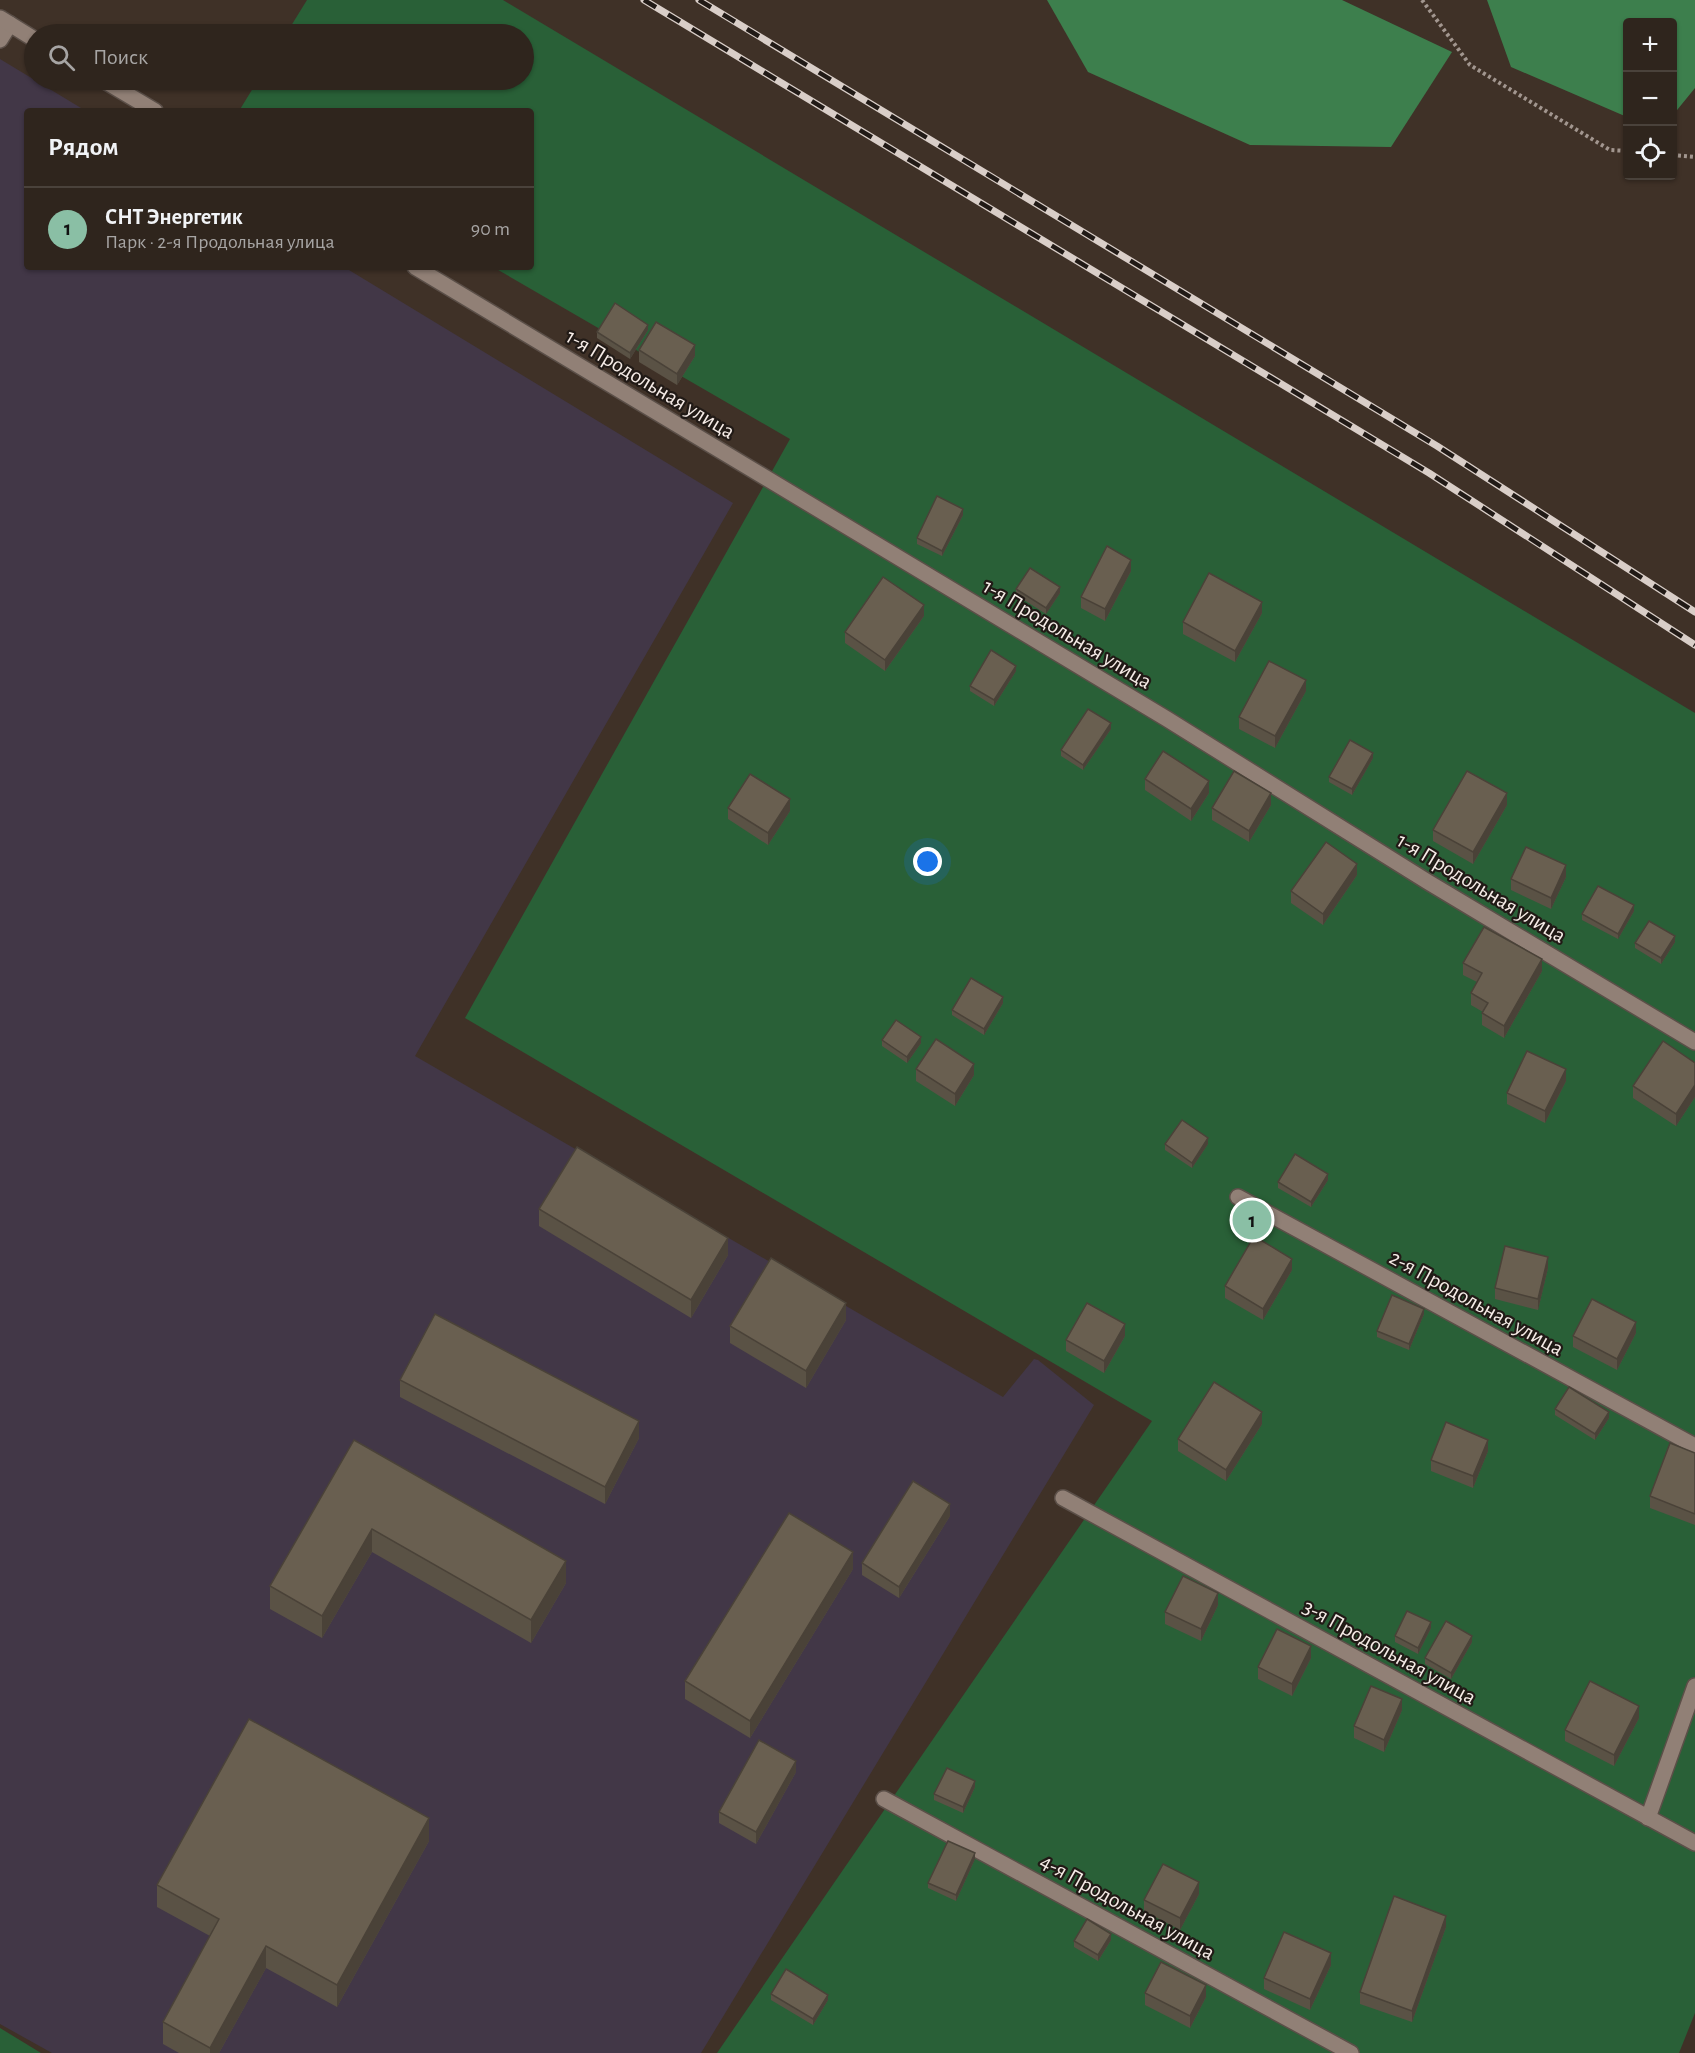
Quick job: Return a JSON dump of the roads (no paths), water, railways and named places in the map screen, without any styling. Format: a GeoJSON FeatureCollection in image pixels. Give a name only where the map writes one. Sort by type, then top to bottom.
{"type":"FeatureCollection","features":[{"type":"Feature","properties":{"kind":"street"},"geometry":{"type":"LineString","coordinates":[[0,40],[5,21],[24,33]]}},
{"type":"Feature","properties":{"kind":"street"},"geometry":{"type":"LineString","coordinates":[[119,90],[150,108]]}},
{"type":"Feature","properties":{"kind":"street","name":"1-я Продольная улица"},"geometry":{"type":"LineString","coordinates":[[420,270],[1167,719],[1428,882],[1695,1042]]}},
{"type":"Feature","properties":{"kind":"street","name":"2-я Продольная улица"},"geometry":{"type":"LineString","coordinates":[[1238,1197],[1695,1446]]}},
{"type":"Feature","properties":{"kind":"street","name":"3-я Продольная улица"},"geometry":{"type":"LineString","coordinates":[[1063,1498],[1695,1843]]}},
{"type":"Feature","properties":{"kind":"street"},"geometry":{"type":"LineString","coordinates":[[1648,1818],[1695,1686]]}},
{"type":"Feature","properties":{"kind":"street","name":"4-я Продольная улица"},"geometry":{"type":"LineString","coordinates":[[884,1798],[1351,2053]]}},
{"type":"Feature","properties":{"kind":"railway"},"geometry":{"type":"LineString","coordinates":[[644,0],[1429,473],[1695,645]]}},
{"type":"Feature","properties":{"kind":"railway"},"geometry":{"type":"LineString","coordinates":[[699,0],[1437,446],[1695,612]]}},
{"type":"Feature","properties":{"kind":"place","name":"СНТ Энергетик"},"geometry":{"type":"Point","coordinates":[1252,1220]}}]}
